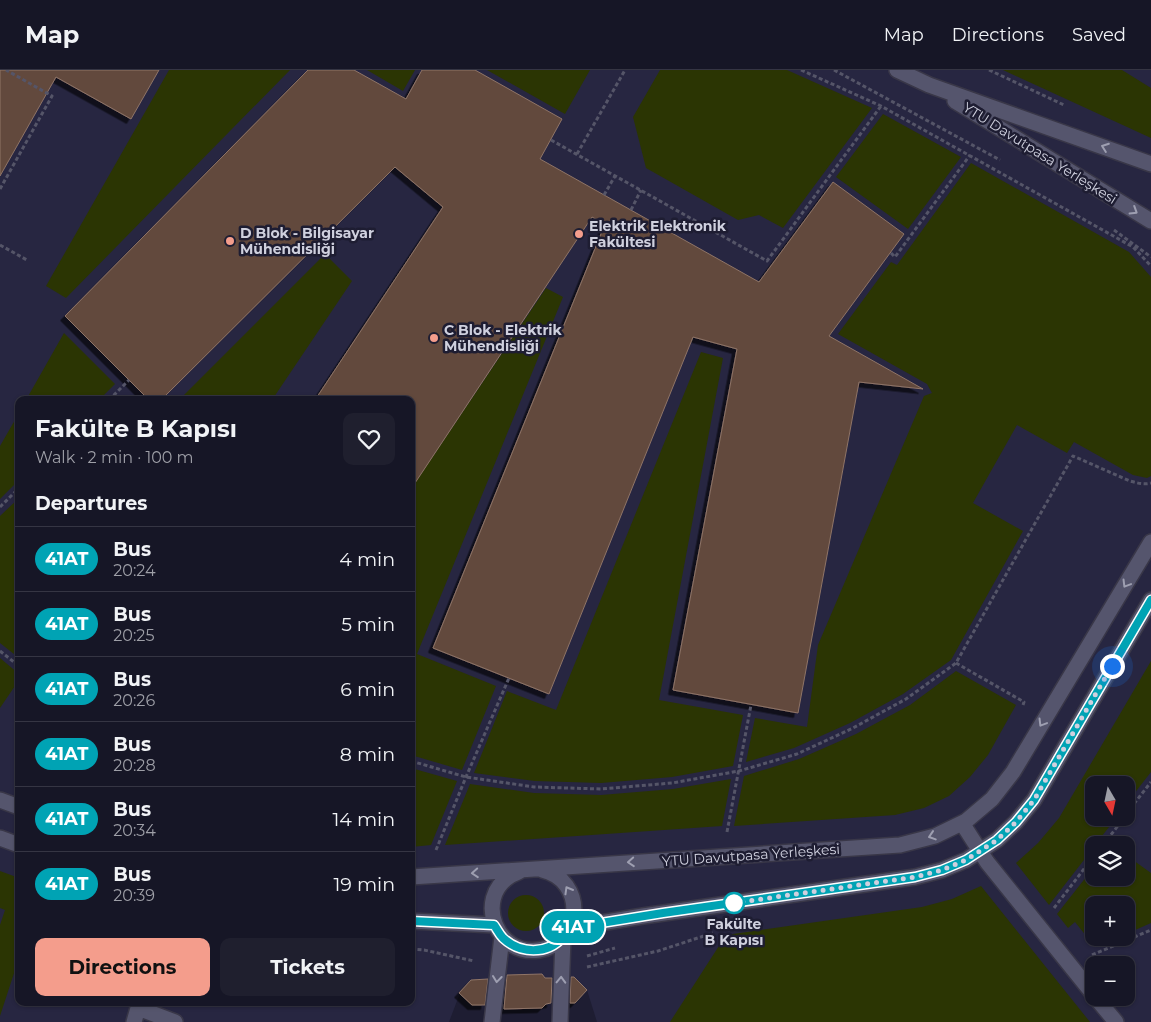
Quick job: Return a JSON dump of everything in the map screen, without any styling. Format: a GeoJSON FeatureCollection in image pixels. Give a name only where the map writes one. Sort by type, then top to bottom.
{"type":"FeatureCollection","features":[{"type":"Feature","properties":{"kind":"street","name":"YTU Davutpasa Yerleşkesi"},"geometry":{"type":"LineString","coordinates":[[896,70],[929,85],[1151,164]]}},
{"type":"Feature","properties":{"kind":"street","name":"YTU Davutpasa Yerleşkesi"},"geometry":{"type":"LineString","coordinates":[[929,85],[1151,221]]}},
{"type":"Feature","properties":{"kind":"street","name":"YTU Davutpasa Yerleşkesi"},"geometry":{"type":"LineString","coordinates":[[415,877],[900,845],[935,836],[962,823],[992,799],[1013,772],[1151,542]]}},
{"type":"Feature","properties":{"kind":"street"},"geometry":{"type":"LineString","coordinates":[[415,921],[498,931],[512,945],[526,950],[539,950],[552,946],[566,933],[653,914],[915,877],[942,870],[966,860],[997,840],[1016,822],[1034,800],[1151,600]]}},
{"type":"Feature","properties":{"kind":"street"},"geometry":{"type":"LineString","coordinates":[[0,800],[15,806]]}},
{"type":"Feature","properties":{"kind":"street"},"geometry":{"type":"LineString","coordinates":[[962,823],[979,851],[1085,984]]}},
{"type":"Feature","properties":{"kind":"street"},"geometry":{"type":"LineString","coordinates":[[0,838],[15,844]]}},
{"type":"Feature","properties":{"kind":"street","name":"YTU Davutpasa Yerleşkesi"},"geometry":{"type":"LineString","coordinates":[[492,1022],[498,931],[492,911],[493,897],[500,885],[510,876],[530,869],[549,872],[560,878],[569,889],[574,902],[574,915],[566,933],[562,962],[560,1022]]}},
{"type":"Feature","properties":{"kind":"street"},"geometry":{"type":"LineString","coordinates":[[1103,1006],[1116,1022]]}},
{"type":"Feature","properties":{"kind":"street"},"geometry":{"type":"LineString","coordinates":[[137,1011],[175,1022]]}},
{"type":"Feature","properties":{"kind":"path"},"geometry":{"type":"LineString","coordinates":[[0,189],[52,96],[6,70]]}},
{"type":"Feature","properties":{"kind":"path"},"geometry":{"type":"LineString","coordinates":[[577,155],[625,70]]}},
{"type":"Feature","properties":{"kind":"path"},"geometry":{"type":"LineString","coordinates":[[801,70],[881,106],[1133,247],[1151,266]]}},
{"type":"Feature","properties":{"kind":"path"},"geometry":{"type":"LineString","coordinates":[[834,70],[1000,160]]}},
{"type":"Feature","properties":{"kind":"path"},"geometry":{"type":"LineString","coordinates":[[551,140],[767,261],[881,106]]}},
{"type":"Feature","properties":{"kind":"path"},"geometry":{"type":"LineString","coordinates":[[890,253],[895,257],[970,156]]}},
{"type":"Feature","properties":{"kind":"path"},"geometry":{"type":"LineString","coordinates":[[604,195],[615,176]]}},
{"type":"Feature","properties":{"kind":"path"},"geometry":{"type":"LineString","coordinates":[[631,210],[641,190]]}},
{"type":"Feature","properties":{"kind":"path"},"geometry":{"type":"LineString","coordinates":[[1107,224],[1151,256]]}},
{"type":"Feature","properties":{"kind":"path"},"geometry":{"type":"LineString","coordinates":[[0,245],[27,260]]}},
{"type":"Feature","properties":{"kind":"path"},"geometry":{"type":"LineString","coordinates":[[113,396],[129,380]]}},
{"type":"Feature","properties":{"kind":"path"},"geometry":{"type":"LineString","coordinates":[[415,762],[466,777],[534,787],[601,789],[672,783],[739,771],[797,754],[853,728],[906,699],[956,664],[1073,456],[1130,481],[1139,484],[1151,483]]}},
{"type":"Feature","properties":{"kind":"path"},"geometry":{"type":"LineString","coordinates":[[0,507],[15,492]]}},
{"type":"Feature","properties":{"kind":"path"},"geometry":{"type":"LineString","coordinates":[[0,651],[15,663]]}},
{"type":"Feature","properties":{"kind":"path"},"geometry":{"type":"LineString","coordinates":[[956,664],[1024,702],[1020,710]]}},
{"type":"Feature","properties":{"kind":"path"},"geometry":{"type":"LineString","coordinates":[[436,851],[509,678]]}},
{"type":"Feature","properties":{"kind":"path"},"geometry":{"type":"LineString","coordinates":[[727,832],[751,705]]}},
{"type":"Feature","properties":{"kind":"path"},"geometry":{"type":"LineString","coordinates":[[1135,802],[1151,782]]}},
{"type":"Feature","properties":{"kind":"path"},"geometry":{"type":"LineString","coordinates":[[1109,836],[1117,826]]}},
{"type":"Feature","properties":{"kind":"path"},"geometry":{"type":"LineString","coordinates":[[428,852],[446,850]]}},
{"type":"Feature","properties":{"kind":"path"},"geometry":{"type":"LineString","coordinates":[[1053,910],[1085,868]]}},
{"type":"Feature","properties":{"kind":"path"},"geometry":{"type":"LineString","coordinates":[[1090,955],[1151,930]]}},
{"type":"Feature","properties":{"kind":"path"},"geometry":{"type":"LineString","coordinates":[[562,962],[618,947]]}},
{"type":"Feature","properties":{"kind":"shaded area"},"geometry":{"type":"Polygon","coordinates":[[[0,70],[1151,70],[1151,1022],[597,1022],[587,990],[460,993],[449,1022],[0,1022],[0,70]]]}},
{"type":"Feature","properties":{"kind":"green space"},"geometry":{"type":"Polygon","coordinates":[[[169,70],[290,70],[66,298],[46,286],[169,70]]]}},
{"type":"Feature","properties":{"kind":"green space"},"geometry":{"type":"Polygon","coordinates":[[[367,70],[415,70],[403,91],[367,70]]]}},
{"type":"Feature","properties":{"kind":"green space"},"geometry":{"type":"Polygon","coordinates":[[[487,70],[590,70],[565,114],[487,70]]]}},
{"type":"Feature","properties":{"kind":"green space"},"geometry":{"type":"Polygon","coordinates":[[[660,70],[787,70],[872,108],[783,228],[759,215],[738,220],[646,168],[633,117],[660,70]]]}},
{"type":"Feature","properties":{"kind":"green space"},"geometry":{"type":"Polygon","coordinates":[[[1003,70],[1122,70],[1151,88],[1151,138],[1003,70]]]}},
{"type":"Feature","properties":{"kind":"green space"},"geometry":{"type":"Polygon","coordinates":[[[883,114],[961,157],[908,229],[836,177],[883,114]]]}},
{"type":"Feature","properties":{"kind":"green space"},"geometry":{"type":"Polygon","coordinates":[[[971,163],[1129,252],[1151,277],[1151,476],[1147,478],[1133,475],[1074,442],[1067,453],[1017,425],[973,503],[1023,531],[951,660],[903,694],[850,723],[794,748],[746,762],[755,718],[807,727],[818,645],[924,396],[932,393],[927,384],[838,334],[891,262],[897,265],[971,163]]]}},
{"type":"Feature","properties":{"kind":"green space"},"geometry":{"type":"Polygon","coordinates":[[[325,254],[352,281],[275,396],[183,396],[325,254]]]}},
{"type":"Feature","properties":{"kind":"green space"},"geometry":{"type":"Polygon","coordinates":[[[546,288],[563,297],[417,654],[496,686],[462,770],[415,756],[415,483],[546,288]]]}},
{"type":"Feature","properties":{"kind":"green space"},"geometry":{"type":"Polygon","coordinates":[[[64,333],[115,384],[103,396],[28,396],[64,333]]]}},
{"type":"Feature","properties":{"kind":"green space"},"geometry":{"type":"Polygon","coordinates":[[[701,352],[723,358],[659,700],[743,715],[733,766],[672,777],[601,783],[535,781],[474,773],[507,691],[556,710],[701,352]]]}},
{"type":"Feature","properties":{"kind":"green space"},"geometry":{"type":"Polygon","coordinates":[[[15,420],[15,484],[0,499],[0,446],[15,420]]]}},
{"type":"Feature","properties":{"kind":"green space"},"geometry":{"type":"Polygon","coordinates":[[[15,502],[15,655],[0,643],[0,516],[15,502]]]}},
{"type":"Feature","properties":{"kind":"green space"},"geometry":{"type":"Polygon","coordinates":[[[0,658],[15,671],[15,686],[0,708],[0,658]]]}},
{"type":"Feature","properties":{"kind":"green space"},"geometry":{"type":"Polygon","coordinates":[[[1151,661],[1151,772],[1135,792],[1135,776],[1085,776],[1085,826],[1110,826],[1102,836],[1085,836],[1085,859],[1049,905],[1016,863],[1038,843],[1059,818],[1151,661]]]}},
{"type":"Feature","properties":{"kind":"green space"},"geometry":{"type":"Polygon","coordinates":[[[956,671],[1016,705],[988,755],[970,777],[949,796],[924,808],[895,815],[734,826],[744,776],[799,759],[856,734],[910,705],[956,671]]]}},
{"type":"Feature","properties":{"kind":"green space"},"geometry":{"type":"Polygon","coordinates":[[[415,769],[457,781],[431,845],[415,847],[415,769]]]}},
{"type":"Feature","properties":{"kind":"green space"},"geometry":{"type":"Polygon","coordinates":[[[731,779],[722,826],[445,845],[470,784],[534,793],[601,795],[673,789],[731,779]]]}},
{"type":"Feature","properties":{"kind":"green space"},"geometry":{"type":"Polygon","coordinates":[[[1135,861],[1151,873],[1151,923],[1135,930],[1135,896],[1085,896],[1085,934],[1075,922],[1068,928],[1057,914],[1085,878],[1085,886],[1135,886],[1135,861]]]}},
{"type":"Feature","properties":{"kind":"green space"},"geometry":{"type":"Polygon","coordinates":[[[0,871],[15,877],[15,970],[0,1016],[0,925],[5,910],[0,908],[0,871]]]}},
{"type":"Feature","properties":{"kind":"green space"},"geometry":{"type":"Polygon","coordinates":[[[981,886],[1090,1022],[670,1022],[726,935],[922,907],[952,899],[981,886]]]}},
{"type":"Feature","properties":{"kind":"green space"},"geometry":{"type":"Polygon","coordinates":[[[526,895],[533,896],[539,900],[543,906],[543,920],[539,926],[533,930],[526,931],[519,930],[513,926],[509,920],[508,913],[509,906],[513,900],[519,896],[526,895]]]}},
{"type":"Feature","properties":{"kind":"building"},"geometry":{"type":"Polygon","coordinates":[[[0,70],[159,70],[131,119],[56,77],[0,176],[0,70]]]}},
{"type":"Feature","properties":{"kind":"building"},"geometry":{"type":"Polygon","coordinates":[[[308,70],[354,70],[406,99],[422,70],[475,70],[562,119],[540,159],[759,282],[833,182],[904,234],[829,336],[923,389],[859,382],[798,713],[673,690],[737,349],[693,337],[549,694],[433,648],[605,224],[592,217],[415,483],[415,396],[318,396],[443,207],[395,167],[165,396],[145,396],[65,316],[308,70]]]}},
{"type":"Feature","properties":{"kind":"building"},"geometry":{"type":"Polygon","coordinates":[[[542,974],[545,978],[552,978],[551,1003],[546,1004],[542,1008],[504,1009],[507,975],[542,974]]]}},
{"type":"Feature","properties":{"kind":"building"},"geometry":{"type":"Polygon","coordinates":[[[571,977],[574,977],[587,990],[575,1003],[570,1003],[571,977]]]}},
{"type":"Feature","properties":{"kind":"building"},"geometry":{"type":"Polygon","coordinates":[[[488,979],[485,1005],[472,1005],[459,993],[471,980],[488,979]]]}},
{"type":"Feature","properties":{"kind":"bus line","name":"41AT"},"geometry":{"type":"LineString","coordinates":[[415,921],[494,925],[502,937],[512,945],[526,950],[539,950],[552,946],[570,928],[915,877],[942,870],[966,860],[997,840],[1016,822],[1034,800],[1151,600]]}},
{"type":"Feature","properties":{"kind":"place","name":"Elektrik Elektronik Fakültesi"},"geometry":{"type":"Point","coordinates":[579,234]}},
{"type":"Feature","properties":{"kind":"place","name":"D Blok - Bilgisayar Mühendisliği"},"geometry":{"type":"Point","coordinates":[230,241]}},
{"type":"Feature","properties":{"kind":"place","name":"C Blok - Elektrik Mühendisliği"},"geometry":{"type":"Point","coordinates":[434,338]}},
{"type":"Feature","properties":{"kind":"place","name":"Fakülte B Kapısı"},"geometry":{"type":"Point","coordinates":[734,903]}},
{"type":"Feature","properties":{"kind":"route"},"geometry":{"type":"LineString","coordinates":[[734,903],[915,877],[942,870],[966,860],[997,840],[1016,822],[1034,800],[1112,666]]}}]}
